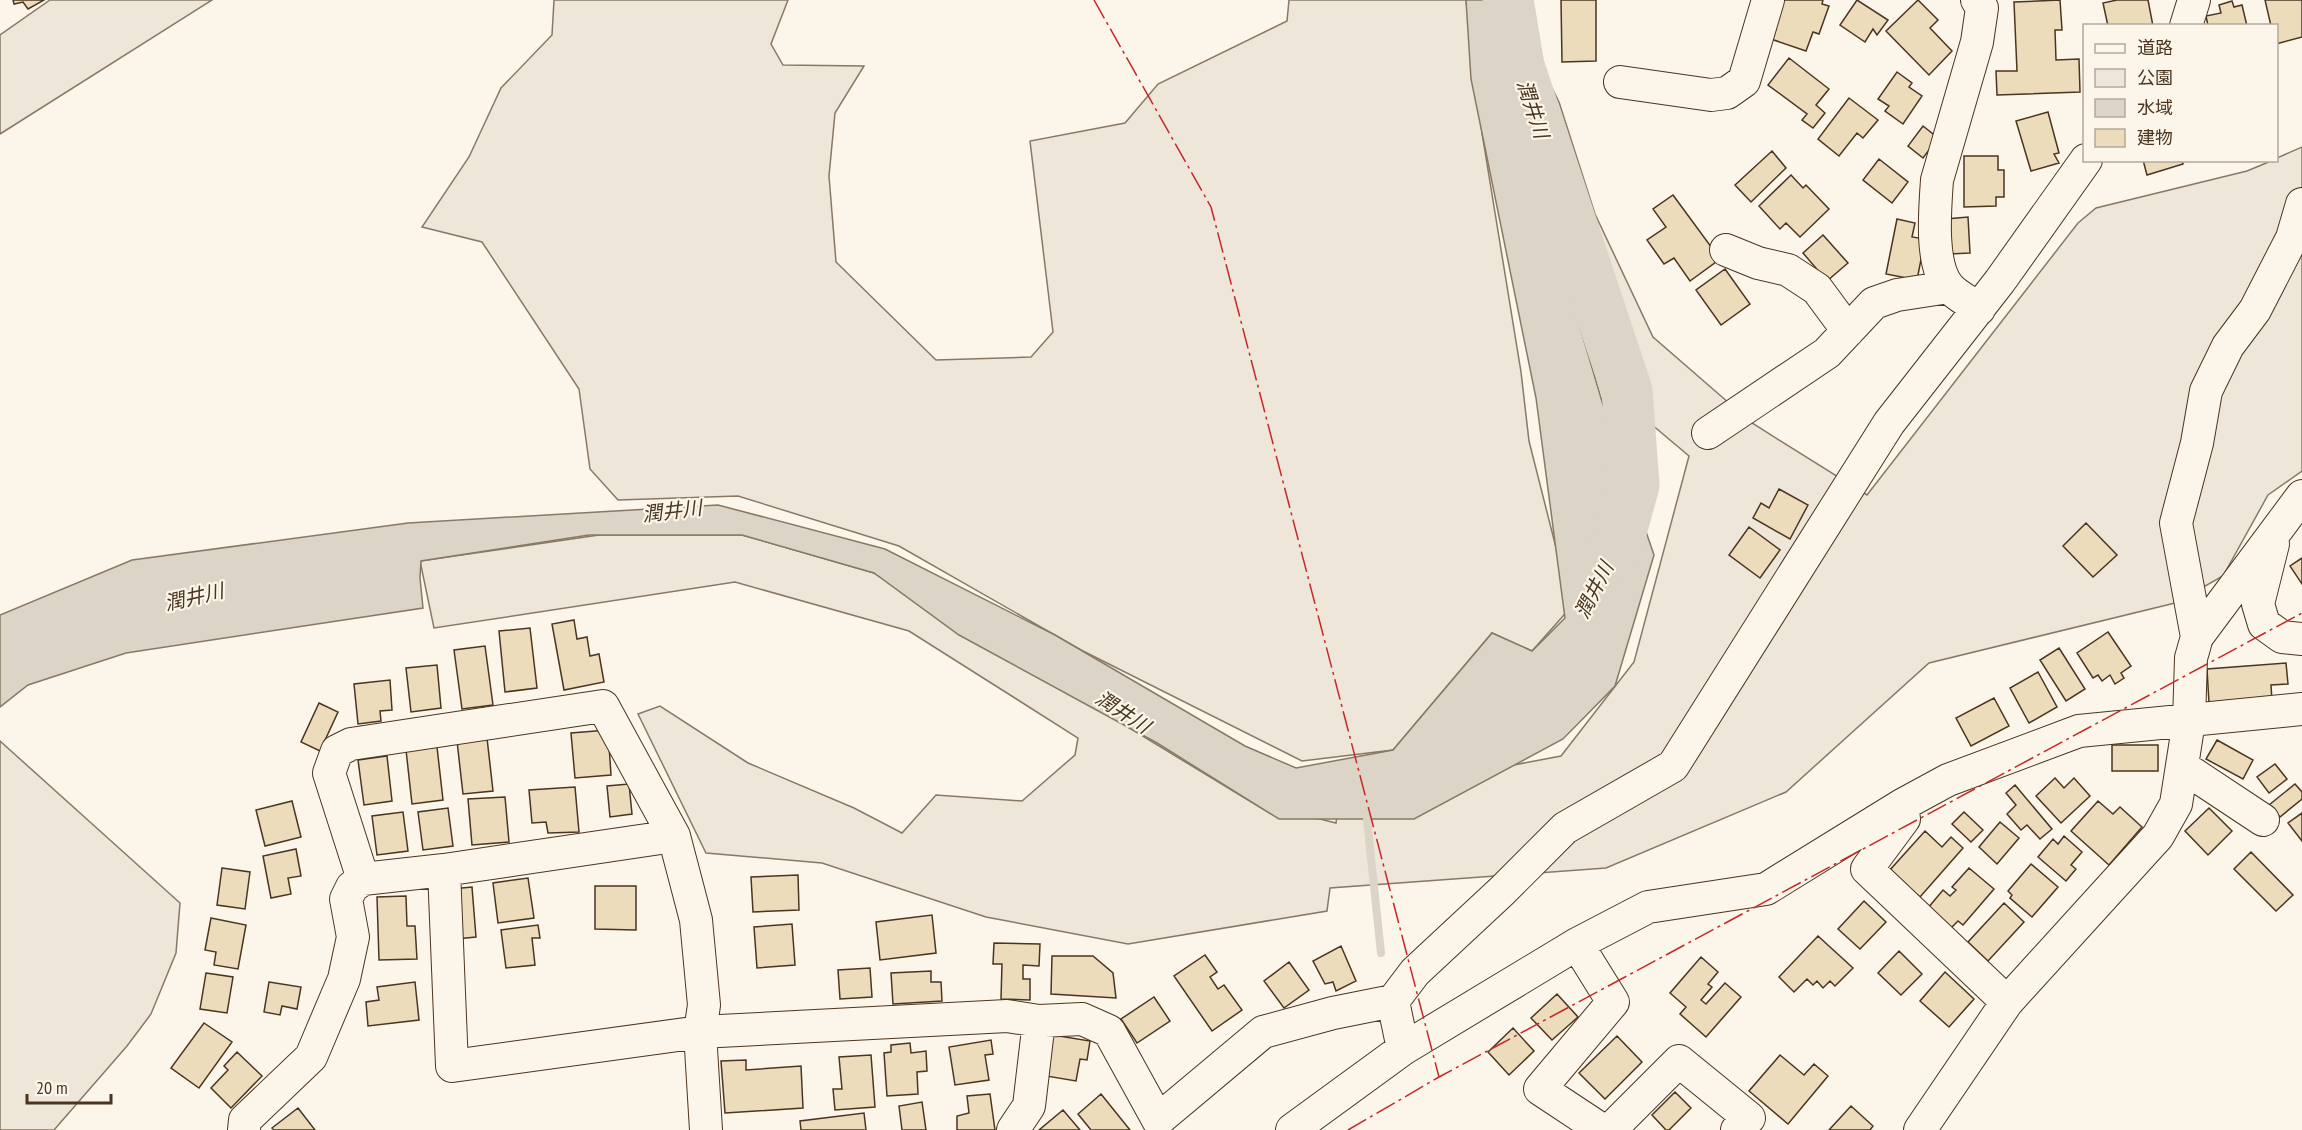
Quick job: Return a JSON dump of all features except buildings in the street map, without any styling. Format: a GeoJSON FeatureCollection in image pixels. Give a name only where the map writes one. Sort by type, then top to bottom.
{"type":"FeatureCollection","features":[{"type":"Feature","properties":{"kind":"street"},"geometry":{"type":"LineString","coordinates":[[1620,82],[1711,95],[1727,93],[1743,81],[1768,0]]}},
{"type":"Feature","properties":{"kind":"street"},"geometry":{"type":"LineString","coordinates":[[1977,0],[1982,8],[1977,42],[1937,180],[1937,261],[1949,287],[1979,309]]}},
{"type":"Feature","properties":{"kind":"street"},"geometry":{"type":"LineString","coordinates":[[2187,24],[2194,0]]}},
{"type":"Feature","properties":{"kind":"street"},"geometry":{"type":"LineString","coordinates":[[444,870],[452,1066],[700,1032],[1007,1016],[1039,1021],[1082,1019],[1109,1031],[1158,1120],[1263,1032],[1334,1013],[1393,1001],[1416,972],[1565,828],[1673,766],[1889,423],[1979,309],[2085,162]]}},
{"type":"Feature","properties":{"kind":"street"},"geometry":{"type":"LineString","coordinates":[[2197,637],[2176,523],[2197,443],[2206,391],[2228,346],[2255,310],[2292,238],[2302,204]]}},
{"type":"Feature","properties":{"kind":"street"},"geometry":{"type":"LineString","coordinates":[[1726,250],[1758,263],[1788,270],[1817,289],[1848,331]]}},
{"type":"Feature","properties":{"kind":"street"},"geometry":{"type":"LineString","coordinates":[[1708,433],[1827,353],[1874,303],[1897,295],[1949,287]]}},
{"type":"Feature","properties":{"kind":"street"},"geometry":{"type":"LineString","coordinates":[[1920,1130],[2007,1002],[2158,836],[2176,804],[2189,721],[2191,658],[2197,637],[2302,496]]}},
{"type":"Feature","properties":{"kind":"street"},"geometry":{"type":"LineString","coordinates":[[2278,526],[2258,604],[2264,624],[2282,637],[2302,639]]}},
{"type":"Feature","properties":{"kind":"street"},"geometry":{"type":"LineString","coordinates":[[363,879],[329,773],[337,752],[351,744],[603,706],[674,836],[696,920],[704,1005],[700,1032],[706,1130]]}},
{"type":"Feature","properties":{"kind":"street"},"geometry":{"type":"LineString","coordinates":[[1292,1130],[1403,1048],[1577,944],[1648,907],[1766,889],[1902,805],[1948,780],[2079,732],[2302,709]]}},
{"type":"Feature","properties":{"kind":"street"},"geometry":{"type":"LineString","coordinates":[[2183,767],[2264,820]]}},
{"type":"Feature","properties":{"kind":"street"},"geometry":{"type":"LineString","coordinates":[[1902,805],[1904,819],[1867,869],[2007,1002]]}},
{"type":"Feature","properties":{"kind":"street"},"geometry":{"type":"LineString","coordinates":[[244,1130],[245,1120],[311,1057],[344,979],[353,937],[346,899],[352,887],[363,879],[444,870],[674,836]]}},
{"type":"Feature","properties":{"kind":"street"},"geometry":{"type":"LineString","coordinates":[[1577,944],[1613,1002],[1540,1089],[1602,1130]]}},
{"type":"Feature","properties":{"kind":"street"},"geometry":{"type":"LineString","coordinates":[[1393,1001],[1403,1048]]}},
{"type":"Feature","properties":{"kind":"street"},"geometry":{"type":"LineString","coordinates":[[1012,1130],[1029,1106],[1039,1021]]}},
{"type":"Feature","properties":{"kind":"street"},"geometry":{"type":"LineString","coordinates":[[1610,1130],[1678,1061],[1749,1118],[1737,1130]]}},
{"type":"Feature","properties":{"kind":"green space"},"geometry":{"type":"Polygon","coordinates":[[[50,0],[212,0],[0,134],[0,35],[50,0]]]}},
{"type":"Feature","properties":{"kind":"green space"},"geometry":{"type":"Polygon","coordinates":[[[554,0],[788,0],[771,44],[783,65],[864,66],[835,113],[829,176],[836,262],[936,360],[1031,357],[1053,332],[1030,141],[1125,123],[1158,84],[1287,21],[1289,0],[1466,0],[1482,133],[1521,372],[1529,441],[1571,607],[1532,651],[1492,633],[1393,750],[1302,761],[1081,650],[899,546],[738,496],[618,500],[590,469],[579,389],[482,242],[422,227],[469,157],[501,88],[552,35],[554,0]]]}},
{"type":"Feature","properties":{"kind":"green space"},"geometry":{"type":"Polygon","coordinates":[[[1528,40],[1559,102],[1595,214],[1653,337],[1752,423],[1867,495],[2078,223],[2096,208],[2247,171],[2269,162],[2278,162],[2278,158],[2302,147],[2302,471],[2268,495],[2223,576],[2175,603],[1929,663],[1786,792],[1606,868],[1330,888],[1327,911],[1128,944],[986,917],[822,863],[706,853],[638,714],[660,706],[748,763],[854,808],[902,833],[936,795],[1022,801],[1075,755],[1078,738],[909,631],[735,582],[434,628],[420,561],[599,535],[742,535],[874,573],[1271,814],[1336,823],[1339,798],[1561,756],[1634,662],[1689,456],[1581,365],[1491,96],[1528,40]]]}},
{"type":"Feature","properties":{"kind":"green space"},"geometry":{"type":"Polygon","coordinates":[[[0,741],[180,903],[176,953],[151,1014],[127,1046],[54,1130],[0,1130],[0,741]]]}},
{"type":"Feature","properties":{"kind":"water"},"geometry":{"type":"Polygon","coordinates":[[[1466,0],[1507,0],[1503,66],[1606,415],[1654,555],[1615,686],[1563,739],[1414,819],[1279,819],[1157,743],[959,635],[874,573],[742,535],[589,535],[421,561],[423,608],[126,653],[28,685],[0,707],[0,615],[132,560],[408,523],[718,505],[885,549],[1055,635],[1245,746],[1296,768],[1393,750],[1492,633],[1532,651],[1565,618],[1536,398],[1471,79],[1466,0]]]}},
{"type":"Feature","properties":{"kind":"waterway","name":"潤井川"},"geometry":{"type":"LineString","coordinates":[[1508,0],[1519,66],[1627,391],[1634,485],[1618,543],[1610,558]]}},
{"type":"Feature","properties":{"kind":"waterway"},"geometry":{"type":"LineString","coordinates":[[1366,810],[1381,953]]}},
{"type":"Feature","properties":{"kind":"power"},"geometry":{"type":"LineString","coordinates":[[1094,0],[1211,207],[1439,1077]]}},
{"type":"Feature","properties":{"kind":"power"},"geometry":{"type":"LineString","coordinates":[[1348,1130],[1439,1077],[2302,613]]}}]}
